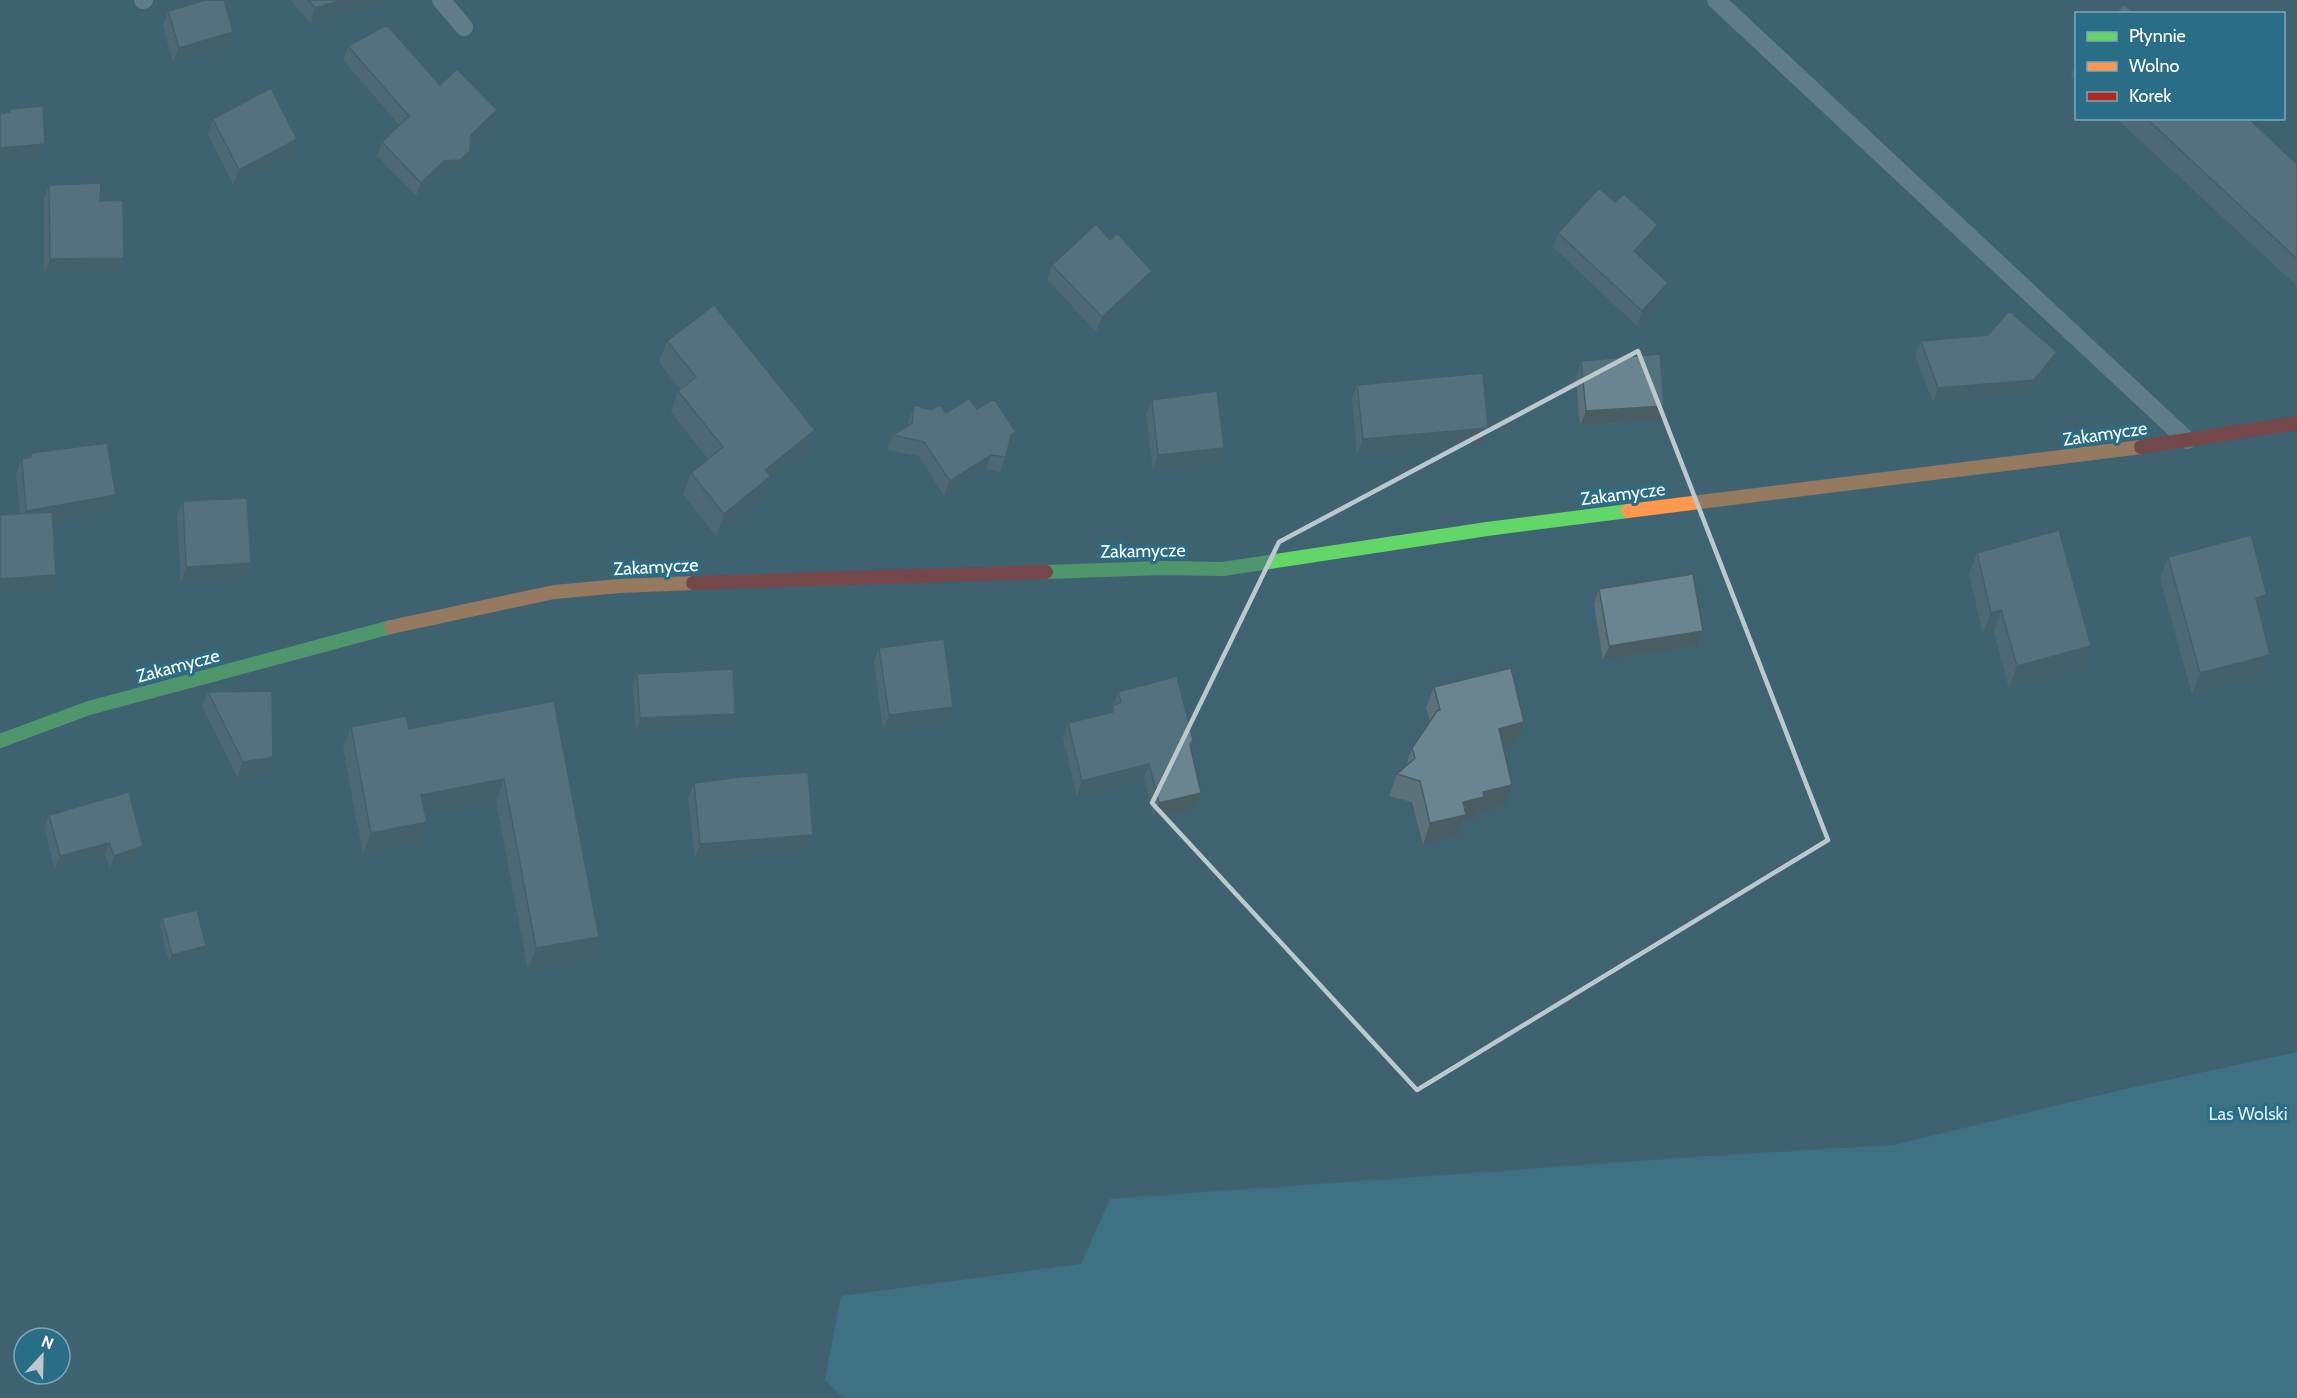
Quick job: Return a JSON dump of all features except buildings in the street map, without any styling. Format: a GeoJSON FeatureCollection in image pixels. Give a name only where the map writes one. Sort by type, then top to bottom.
{"type":"FeatureCollection","features":[{"type":"Feature","properties":{"kind":"street","name":"Zakamycze"},"geometry":{"type":"LineString","coordinates":[[0,741],[101,705],[405,623],[554,592],[620,586],[752,580],[1162,568],[1224,569],[1487,529],[2093,454],[2297,423]]}},
{"type":"Feature","properties":{"kind":"lane"},"geometry":{"type":"LineString","coordinates":[[441,0],[464,27]]}},
{"type":"Feature","properties":{"kind":"lane"},"geometry":{"type":"LineString","coordinates":[[1716,0],[2187,440]]}},
{"type":"Feature","properties":{"kind":"highlighted area"},"geometry":{"type":"Polygon","coordinates":[[[1638,351],[1828,840],[1417,1090],[1152,803],[1279,542],[1638,351]]]}},
{"type":"Feature","properties":{"kind":"green space","name":"Las Wolski"},"geometry":{"type":"Polygon","coordinates":[[[2297,1052],[2297,1398],[844,1398],[825,1380],[841,1296],[1081,1264],[1110,1199],[1894,1145],[2121,1090],[2297,1052]]]}},
{"type":"Feature","properties":{"kind":"traffic: fast"},"geometry":{"type":"LineString","coordinates":[[1046,572],[1162,568],[1223,569],[1487,529],[1628,511]]}},
{"type":"Feature","properties":{"kind":"traffic: fast"},"geometry":{"type":"LineString","coordinates":[[0,741],[89,708],[391,627]]}},
{"type":"Feature","properties":{"kind":"traffic: slow"},"geometry":{"type":"LineString","coordinates":[[1628,511],[2141,447]]}},
{"type":"Feature","properties":{"kind":"traffic: slow"},"geometry":{"type":"LineString","coordinates":[[391,627],[554,592],[693,583]]}},
{"type":"Feature","properties":{"kind":"traffic: jam"},"geometry":{"type":"LineString","coordinates":[[2141,447],[2297,423]]}},
{"type":"Feature","properties":{"kind":"traffic: jam"},"geometry":{"type":"LineString","coordinates":[[693,583],[1046,572]]}}]}
